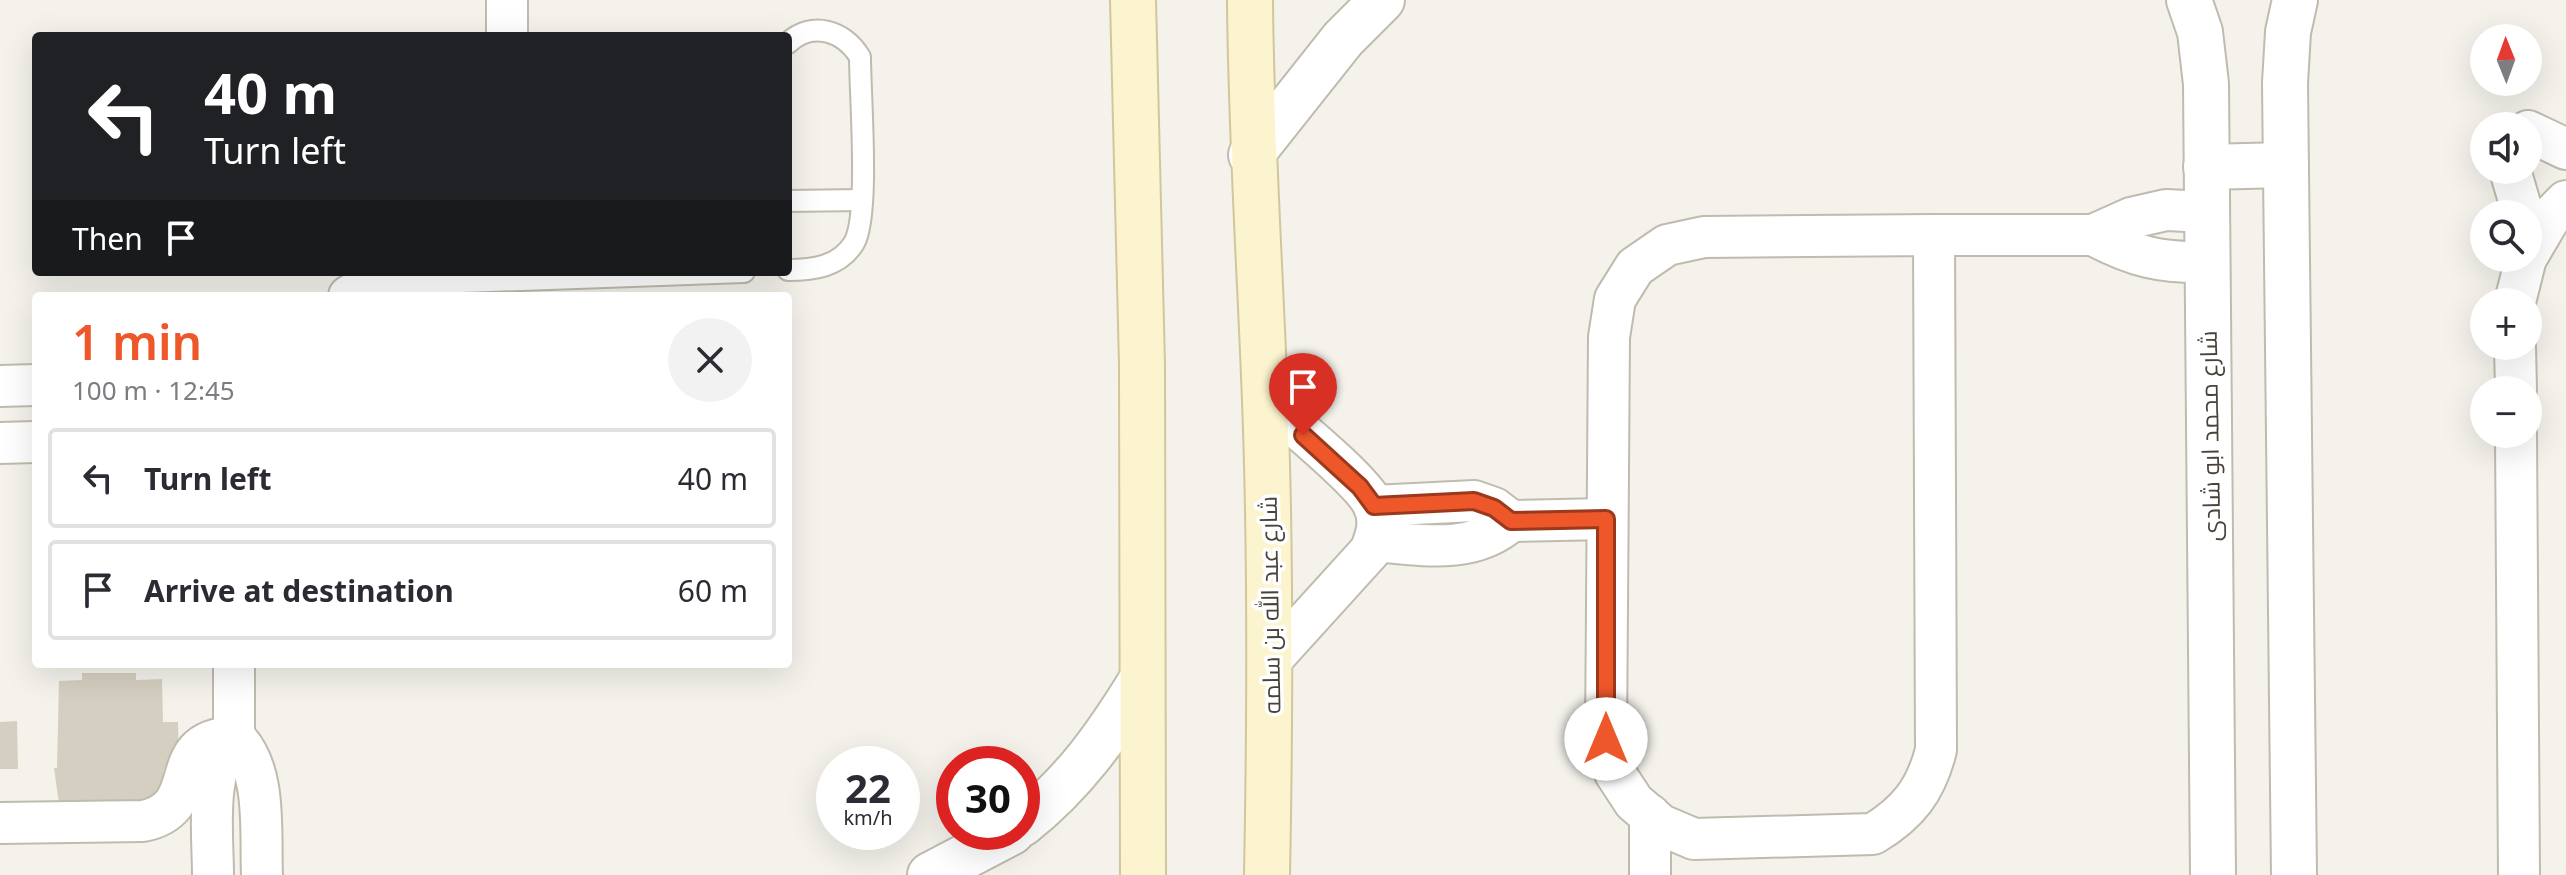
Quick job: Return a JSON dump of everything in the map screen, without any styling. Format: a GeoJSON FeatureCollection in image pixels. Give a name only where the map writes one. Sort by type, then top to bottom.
{"type":"FeatureCollection","features":[{"type":"Feature","properties":{"kind":"main road"},"geometry":{"type":"LineString","coordinates":[[1133,0],[1142,365],[1143,875]]}},
{"type":"Feature","properties":{"kind":"main road","name":"شارع عبد الله بن سلمه"},"geometry":{"type":"LineString","coordinates":[[1250,0],[1251,155],[1265,400],[1272,659],[1267,875]]}},
{"type":"Feature","properties":{"kind":"street"},"geometry":{"type":"LineString","coordinates":[[507,0],[507,32]]}},
{"type":"Feature","properties":{"kind":"street"},"geometry":{"type":"LineString","coordinates":[[1251,155],[1343,39],[1382,0]]}},
{"type":"Feature","properties":{"kind":"street","name":"شارع محمد ابو شادى"},"geometry":{"type":"LineString","coordinates":[[2189,0],[2200,32],[2206,84],[2213,875]]}},
{"type":"Feature","properties":{"kind":"street"},"geometry":{"type":"LineString","coordinates":[[2294,875],[2285,83],[2288,32],[2295,0]]}},
{"type":"Feature","properties":{"kind":"street"},"geometry":{"type":"LineString","coordinates":[[2542,138],[2566,149]]}},
{"type":"Feature","properties":{"kind":"street"},"geometry":{"type":"LineString","coordinates":[[2206,167],[2286,165]]}},
{"type":"Feature","properties":{"kind":"street"},"geometry":{"type":"LineString","coordinates":[[2542,231],[2566,201]]}},
{"type":"Feature","properties":{"kind":"street"},"geometry":{"type":"LineString","coordinates":[[1934,235],[1936,750],[1929,776],[1916,799],[1897,819],[1873,834],[1694,839],[1661,825],[1634,802],[1615,773],[1606,739],[1609,337],[1615,299],[1635,267],[1667,245],[1704,237],[1934,235],[2093,235],[2131,218],[2166,210],[2207,212]]}},
{"type":"Feature","properties":{"kind":"street"},"geometry":{"type":"LineString","coordinates":[[2093,235],[2131,255],[2167,263],[2207,262]]}},
{"type":"Feature","properties":{"kind":"street"},"geometry":{"type":"LineString","coordinates":[[0,386],[32,385]]}},
{"type":"Feature","properties":{"kind":"street"},"geometry":{"type":"LineString","coordinates":[[1265,400],[1360,487],[1374,523],[1370,551],[1272,659]]}},
{"type":"Feature","properties":{"kind":"street"},"geometry":{"type":"LineString","coordinates":[[0,443],[32,442]]}},
{"type":"Feature","properties":{"kind":"street"},"geometry":{"type":"LineString","coordinates":[[2516,448],[2519,875]]}},
{"type":"Feature","properties":{"kind":"street"},"geometry":{"type":"LineString","coordinates":[[1374,523],[1474,501],[1494,508],[1511,521],[1606,519]]}},
{"type":"Feature","properties":{"kind":"street"},"geometry":{"type":"LineString","coordinates":[[213,875],[216,781],[226,745],[234,737],[234,668]]}},
{"type":"Feature","properties":{"kind":"street"},"geometry":{"type":"LineString","coordinates":[[1040,810],[1058,796],[1104,741],[1142,679]]}},
{"type":"Feature","properties":{"kind":"street"},"geometry":{"type":"LineString","coordinates":[[0,823],[143,821],[160,817],[171,808],[179,794],[202,743],[212,738],[234,737],[244,746],[256,783],[262,875]]}},
{"type":"Feature","properties":{"kind":"street"},"geometry":{"type":"LineString","coordinates":[[1650,815],[1650,875]]}},
{"type":"Feature","properties":{"kind":"street"},"geometry":{"type":"LineString","coordinates":[[930,875],[978,850]]}},
{"type":"Feature","properties":{"kind":"lane"},"geometry":{"type":"LineString","coordinates":[[792,40],[805,32],[833,32],[853,46],[860,57],[861,200],[860,227],[843,255],[815,269],[792,270]]}},
{"type":"Feature","properties":{"kind":"lane"},"geometry":{"type":"LineString","coordinates":[[792,201],[861,200]]}},
{"type":"Feature","properties":{"kind":"lane"},"geometry":{"type":"LineString","coordinates":[[369,284],[619,276]]}},
{"type":"Feature","properties":{"kind":"building"},"geometry":{"type":"Polygon","coordinates":[[[82,673],[136,673],[136,680],[162,679],[163,722],[178,722],[179,769],[164,769],[160,801],[59,804],[54,768],[57,768],[59,681],[82,680],[82,673]]]}},
{"type":"Feature","properties":{"kind":"building"},"geometry":{"type":"Polygon","coordinates":[[[17,721],[18,769],[0,769],[0,722],[17,721]]]}},
{"type":"Feature","properties":{"kind":"route"},"geometry":{"type":"LineString","coordinates":[[1303,435],[1368,495],[1374,506],[1474,501],[1494,508],[1511,521],[1606,519],[1606,739]]}}]}
